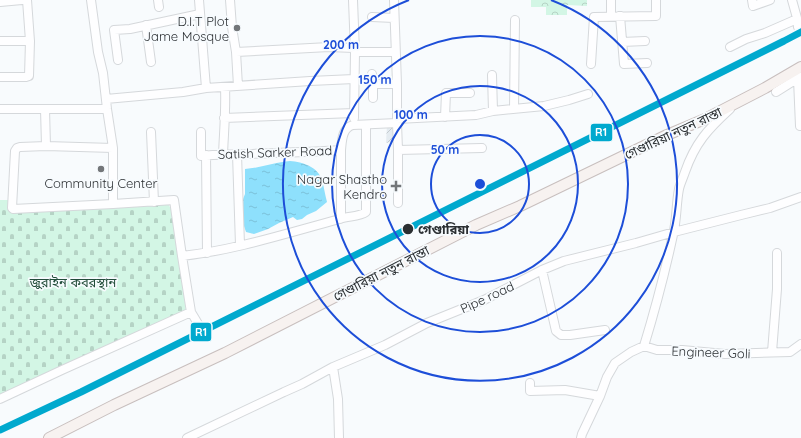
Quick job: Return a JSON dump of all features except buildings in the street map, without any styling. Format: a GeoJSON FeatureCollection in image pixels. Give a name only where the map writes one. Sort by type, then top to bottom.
{"type":"FeatureCollection","features":[{"type":"Feature","properties":{"kind":"main road","name":"গেণ্ডারিয়া নতুন রাস্তা"},"geometry":{"type":"LineString","coordinates":[[48,438],[218,356],[476,225],[667,135],[705,119],[765,88],[801,67]]}},
{"type":"Feature","properties":{"kind":"street"},"geometry":{"type":"LineString","coordinates":[[0,2],[22,0]]}},
{"type":"Feature","properties":{"kind":"street"},"geometry":{"type":"LineString","coordinates":[[0,77],[29,76],[30,41],[27,0]]}},
{"type":"Feature","properties":{"kind":"street"},"geometry":{"type":"LineString","coordinates":[[91,0],[113,148],[113,204]]}},
{"type":"Feature","properties":{"kind":"street"},"geometry":{"type":"LineString","coordinates":[[199,0],[206,88]]}},
{"type":"Feature","properties":{"kind":"street"},"geometry":{"type":"LineString","coordinates":[[230,0],[238,86]]}},
{"type":"Feature","properties":{"kind":"street"},"geometry":{"type":"LineString","coordinates":[[353,0],[354,124],[476,115],[493,111],[544,106],[588,94]]}},
{"type":"Feature","properties":{"kind":"street"},"geometry":{"type":"LineString","coordinates":[[394,0],[397,84],[398,203]]}},
{"type":"Feature","properties":{"kind":"street"},"geometry":{"type":"LineString","coordinates":[[611,0],[622,42],[624,64],[647,63]]}},
{"type":"Feature","properties":{"kind":"street"},"geometry":{"type":"LineString","coordinates":[[591,64],[594,17],[656,16],[656,0]]}},
{"type":"Feature","properties":{"kind":"street"},"geometry":{"type":"LineString","coordinates":[[752,0],[753,6],[770,0]]}},
{"type":"Feature","properties":{"kind":"street"},"geometry":{"type":"LineString","coordinates":[[792,0],[798,18],[798,27],[801,32]]}},
{"type":"Feature","properties":{"kind":"street"},"geometry":{"type":"LineString","coordinates":[[118,60],[114,30],[200,14]]}},
{"type":"Feature","properties":{"kind":"street"},"geometry":{"type":"LineString","coordinates":[[372,16],[394,18]]}},
{"type":"Feature","properties":{"kind":"street"},"geometry":{"type":"LineString","coordinates":[[730,47],[798,18]]}},
{"type":"Feature","properties":{"kind":"street"},"geometry":{"type":"LineString","coordinates":[[514,109],[515,20]]}},
{"type":"Feature","properties":{"kind":"street"},"geometry":{"type":"LineString","coordinates":[[146,25],[151,62]]}},
{"type":"Feature","properties":{"kind":"street"},"geometry":{"type":"LineString","coordinates":[[0,41],[30,41]]}},
{"type":"Feature","properties":{"kind":"street"},"geometry":{"type":"LineString","coordinates":[[622,42],[645,41]]}},
{"type":"Feature","properties":{"kind":"street"},"geometry":{"type":"LineString","coordinates":[[236,52],[329,47],[395,52]]}},
{"type":"Feature","properties":{"kind":"street"},"geometry":{"type":"LineString","coordinates":[[372,74],[373,98]]}},
{"type":"Feature","properties":{"kind":"street"},"geometry":{"type":"LineString","coordinates":[[492,75],[493,111]]}},
{"type":"Feature","properties":{"kind":"street"},"geometry":{"type":"LineString","coordinates":[[776,92],[800,78]]}},
{"type":"Feature","properties":{"kind":"street"},"geometry":{"type":"LineString","coordinates":[[800,78],[800,126]]}},
{"type":"Feature","properties":{"kind":"street"},"geometry":{"type":"LineString","coordinates":[[106,99],[182,92],[206,88],[310,80],[354,80]]}},
{"type":"Feature","properties":{"kind":"street"},"geometry":{"type":"LineString","coordinates":[[373,84],[397,84]]}},
{"type":"Feature","properties":{"kind":"street"},"geometry":{"type":"LineString","coordinates":[[223,154],[225,87]]}},
{"type":"Feature","properties":{"kind":"street"},"geometry":{"type":"LineString","coordinates":[[445,117],[446,93],[470,93]]}},
{"type":"Feature","properties":{"kind":"street"},"geometry":{"type":"LineString","coordinates":[[581,438],[600,396],[606,377],[616,363],[631,352],[644,346],[660,292],[674,232],[679,188],[689,160],[708,130],[738,102]]}},
{"type":"Feature","properties":{"kind":"street"},"geometry":{"type":"LineString","coordinates":[[0,109],[107,109]]}},
{"type":"Feature","properties":{"kind":"street"},"geometry":{"type":"LineString","coordinates":[[45,109],[46,146]]}},
{"type":"Feature","properties":{"kind":"street"},"geometry":{"type":"LineString","coordinates":[[224,118],[354,113]]}},
{"type":"Feature","properties":{"kind":"street","name":"Satish Sarker Road"},"geometry":{"type":"LineString","coordinates":[[206,155],[341,150],[342,138],[345,129],[354,124]]}},
{"type":"Feature","properties":{"kind":"street"},"geometry":{"type":"LineString","coordinates":[[182,256],[207,253],[245,245],[366,212],[366,124]]}},
{"type":"Feature","properties":{"kind":"street"},"geometry":{"type":"LineString","coordinates":[[151,132],[154,202]]}},
{"type":"Feature","properties":{"kind":"street"},"geometry":{"type":"LineString","coordinates":[[201,132],[201,155],[206,155],[207,253]]}},
{"type":"Feature","properties":{"kind":"street"},"geometry":{"type":"LineString","coordinates":[[113,148],[46,146],[17,148],[15,151],[12,209],[174,200],[191,312],[203,332]]}},
{"type":"Feature","properties":{"kind":"street"},"geometry":{"type":"LineString","coordinates":[[398,150],[482,148]]}},
{"type":"Feature","properties":{"kind":"street"},"geometry":{"type":"LineString","coordinates":[[341,150],[341,218]]}},
{"type":"Feature","properties":{"kind":"street"},"geometry":{"type":"LineString","coordinates":[[237,154],[240,246]]}},
{"type":"Feature","properties":{"kind":"street","name":"Pipe road"},"geometry":{"type":"LineString","coordinates":[[187,438],[196,436],[427,323],[484,300],[542,270],[564,261],[636,244],[674,232],[770,208],[801,197]]}},
{"type":"Feature","properties":{"kind":"street"},"geometry":{"type":"LineString","coordinates":[[772,352],[777,289],[777,253]]}},
{"type":"Feature","properties":{"kind":"street"},"geometry":{"type":"LineString","coordinates":[[542,270],[556,331],[561,335],[570,335],[605,330]]}},
{"type":"Feature","properties":{"kind":"street"},"geometry":{"type":"LineString","coordinates":[[0,399],[191,312]]}},
{"type":"Feature","properties":{"kind":"street","name":"Engineer Goli"},"geometry":{"type":"LineString","coordinates":[[644,346],[657,350],[682,350],[725,354],[790,352],[801,344]]}},
{"type":"Feature","properties":{"kind":"street"},"geometry":{"type":"LineString","coordinates":[[333,368],[338,399],[339,438]]}},
{"type":"Feature","properties":{"kind":"street"},"geometry":{"type":"LineString","coordinates":[[530,382],[530,391],[557,389],[600,396]]}},
{"type":"Feature","properties":{"kind":"shaded area"},"geometry":{"type":"Polygon","coordinates":[[[387,125],[396,125],[397,141],[386,143],[387,125]]]}},
{"type":"Feature","properties":{"kind":"green space"},"geometry":{"type":"Polygon","coordinates":[[[531,0],[587,0],[587,6],[567,5],[567,15],[546,15],[546,7],[531,7],[531,0]]]}},
{"type":"Feature","properties":{"kind":"green space","name":"জুরাইন কবরস্থান"},"geometry":{"type":"Polygon","coordinates":[[[0,200],[12,200],[12,213],[168,204],[173,212],[186,310],[0,395],[0,200]]]}},
{"type":"Feature","properties":{"kind":"water"},"geometry":{"type":"Polygon","coordinates":[[[290,161],[305,164],[314,169],[320,175],[327,202],[316,211],[302,219],[297,220],[293,217],[254,234],[246,232],[241,211],[245,194],[245,169],[290,161]]]}},
{"type":"Feature","properties":{"kind":"transit line","name":"R1"},"geometry":{"type":"LineString","coordinates":[[0,430],[81,392],[801,32]]}},
{"type":"Feature","properties":{"kind":"place","name":"D.I.T Plot Jame Mosque"},"geometry":{"type":"Point","coordinates":[237,28]}},
{"type":"Feature","properties":{"kind":"place","name":"Community Center"},"geometry":{"type":"Point","coordinates":[101,169]}},
{"type":"Feature","properties":{"kind":"place","name":"Nagar Shastho Kendro"},"geometry":{"type":"Point","coordinates":[396,186]}},
{"type":"Feature","properties":{"kind":"place","name":"গেণ্ডারিয়া"},"geometry":{"type":"Point","coordinates":[408,229]}}]}
